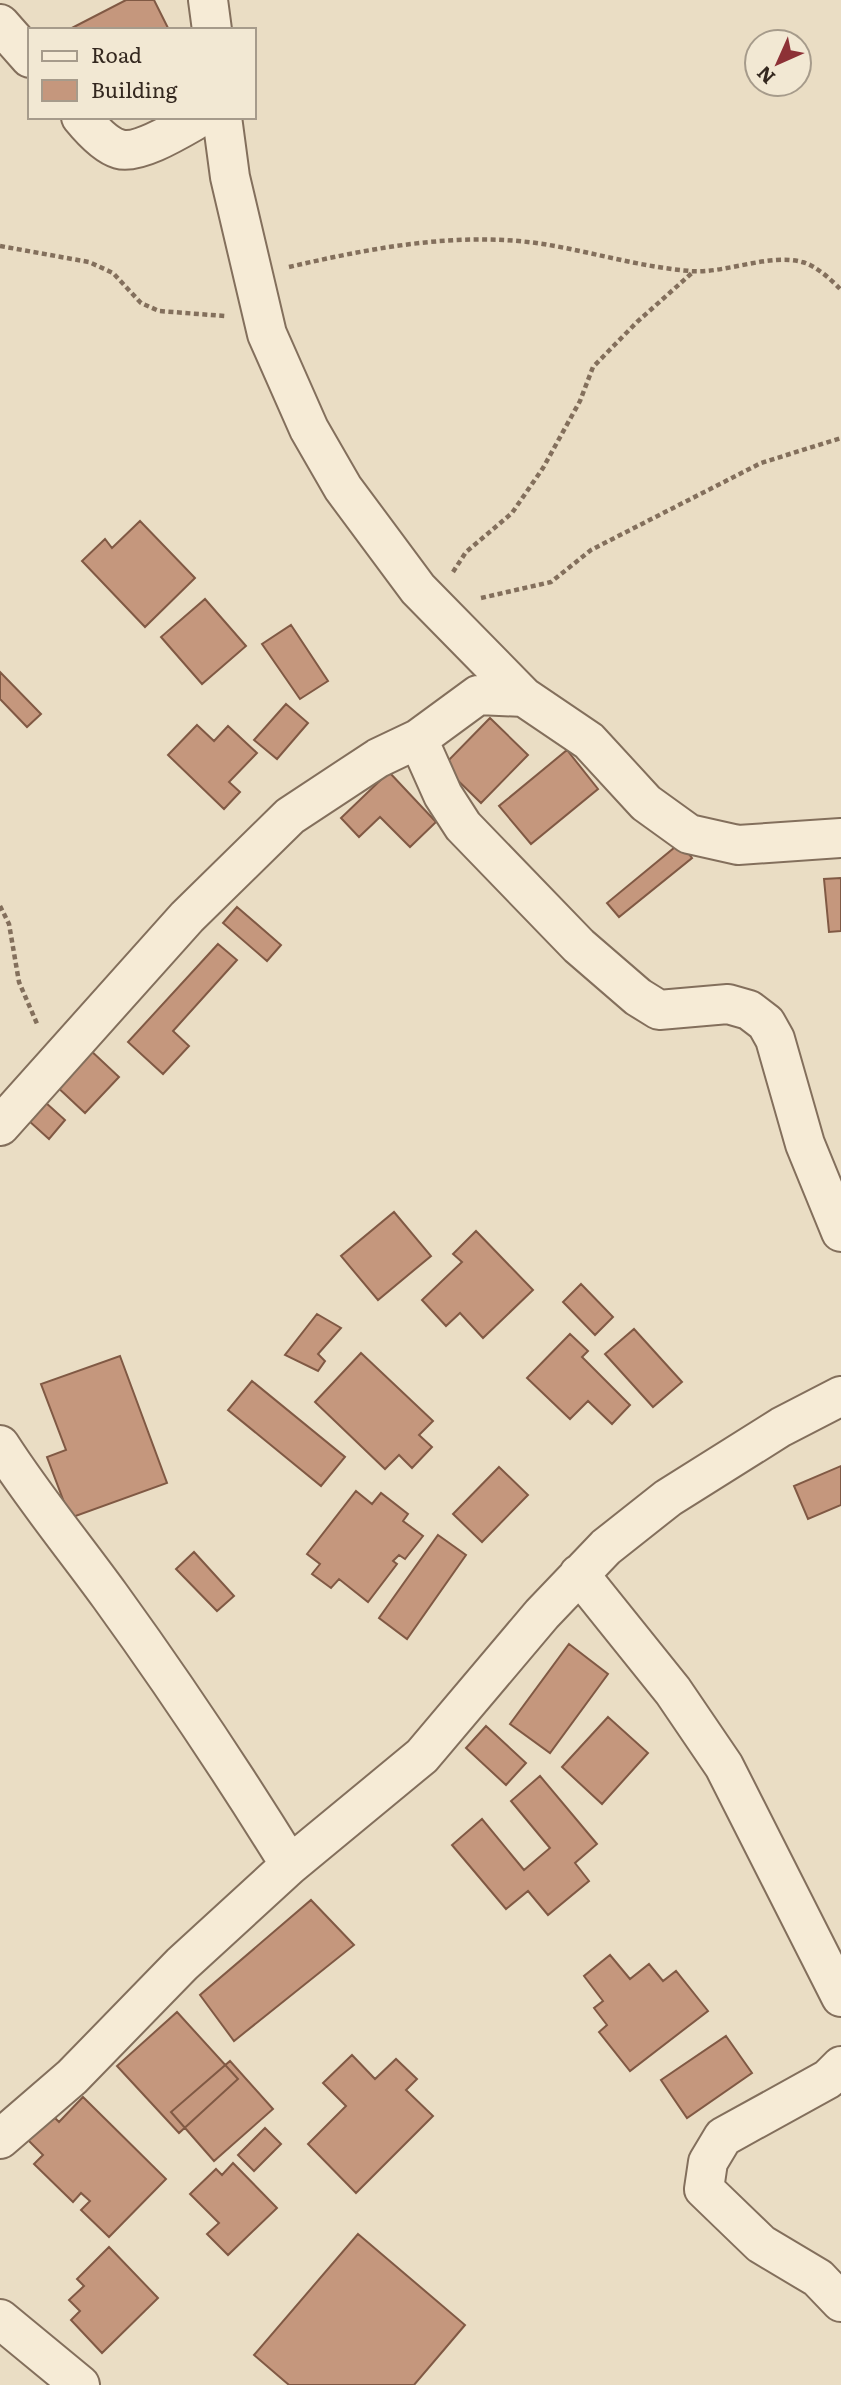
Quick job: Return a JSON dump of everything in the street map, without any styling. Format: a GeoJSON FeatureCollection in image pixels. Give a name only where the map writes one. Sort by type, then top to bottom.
{"type":"FeatureCollection","features":[{"type":"Feature","properties":{"kind":"street"},"geometry":{"type":"LineString","coordinates":[[208,0],[212,28]]}},
{"type":"Feature","properties":{"kind":"street"},"geometry":{"type":"LineString","coordinates":[[0,24],[28,56]]}},
{"type":"Feature","properties":{"kind":"street"},"geometry":{"type":"LineString","coordinates":[[83,119],[92,131],[119,149],[139,148],[197,119]]}},
{"type":"Feature","properties":{"kind":"street"},"geometry":{"type":"LineString","coordinates":[[222,119],[230,177],[267,334],[309,429],[343,488],[418,589],[524,697],[589,741],[646,803],[689,834],[738,845],[841,838]]}},
{"type":"Feature","properties":{"kind":"street"},"geometry":{"type":"LineString","coordinates":[[0,1125],[45,1072],[141,972],[187,917],[290,816],[378,758],[418,739],[478,695],[524,697]]}},
{"type":"Feature","properties":{"kind":"street"},"geometry":{"type":"LineString","coordinates":[[418,739],[443,795],[463,826],[579,946],[638,997],[659,1010],[728,1004],[749,1010],[766,1023],[775,1038],[805,1144],[841,1232]]}},
{"type":"Feature","properties":{"kind":"street"},"geometry":{"type":"LineString","coordinates":[[0,2139],[72,2077],[182,1964],[290,1865],[422,1756],[579,1574],[606,1547],[668,1498],[781,1427],[841,1396]]}},
{"type":"Feature","properties":{"kind":"street"},"geometry":{"type":"LineString","coordinates":[[0,1445],[37,1502],[109,1594],[225,1759],[290,1865]]}},
{"type":"Feature","properties":{"kind":"street"},"geometry":{"type":"LineString","coordinates":[[579,1574],[673,1691],[724,1766],[841,1997]]}},
{"type":"Feature","properties":{"kind":"street"},"geometry":{"type":"LineString","coordinates":[[841,2066],[828,2079],[723,2137],[708,2162],[704,2189],[761,2244],[818,2278],[841,2302]]}},
{"type":"Feature","properties":{"kind":"street"},"geometry":{"type":"LineString","coordinates":[[0,2319],[80,2385]]}},
{"type":"Feature","properties":{"kind":"path"},"geometry":{"type":"LineString","coordinates":[[254,275],[336,256],[457,239],[542,244],[620,262],[694,271],[768,262],[803,262],[841,290]]}},
{"type":"Feature","properties":{"kind":"path"},"geometry":{"type":"LineString","coordinates":[[0,246],[89,262],[113,273],[141,303],[159,311],[212,313],[239,319],[267,334]]}},
{"type":"Feature","properties":{"kind":"path"},"geometry":{"type":"LineString","coordinates":[[418,589],[440,593],[466,552],[512,513],[543,468],[580,401],[593,367],[636,322],[694,271]]}},
{"type":"Feature","properties":{"kind":"path"},"geometry":{"type":"LineString","coordinates":[[478,599],[551,582],[591,550],[761,463],[841,438]]}},
{"type":"Feature","properties":{"kind":"path"},"geometry":{"type":"LineString","coordinates":[[0,906],[9,924],[19,982],[39,1028],[45,1072]]}},
{"type":"Feature","properties":{"kind":"building"},"geometry":{"type":"Polygon","coordinates":[[[126,0],[154,0],[168,28],[72,28],[126,0]]]}},
{"type":"Feature","properties":{"kind":"building"},"geometry":{"type":"Polygon","coordinates":[[[140,521],[195,578],[145,627],[82,561],[105,539],[112,548],[140,521]]]}},
{"type":"Feature","properties":{"kind":"building"},"geometry":{"type":"Polygon","coordinates":[[[205,599],[246,646],[202,684],[161,637],[205,599]]]}},
{"type":"Feature","properties":{"kind":"building"},"geometry":{"type":"Polygon","coordinates":[[[291,625],[328,681],[300,699],[262,644],[291,625]]]}},
{"type":"Feature","properties":{"kind":"building"},"geometry":{"type":"Polygon","coordinates":[[[0,672],[41,714],[27,727],[0,699],[0,672]]]}},
{"type":"Feature","properties":{"kind":"building"},"geometry":{"type":"Polygon","coordinates":[[[286,704],[308,723],[277,759],[254,740],[286,704]]]}},
{"type":"Feature","properties":{"kind":"building"},"geometry":{"type":"Polygon","coordinates":[[[490,718],[528,755],[481,803],[443,766],[490,718]]]}},
{"type":"Feature","properties":{"kind":"building"},"geometry":{"type":"Polygon","coordinates":[[[197,725],[214,741],[228,726],[257,753],[229,782],[240,792],[224,809],[168,755],[197,725]]]}},
{"type":"Feature","properties":{"kind":"building"},"geometry":{"type":"Polygon","coordinates":[[[567,750],[598,789],[531,844],[499,806],[567,750]]]}},
{"type":"Feature","properties":{"kind":"building"},"geometry":{"type":"Polygon","coordinates":[[[389,772],[436,822],[410,847],[380,817],[359,837],[341,818],[389,772]]]}},
{"type":"Feature","properties":{"kind":"building"},"geometry":{"type":"Polygon","coordinates":[[[680,843],[692,858],[619,917],[607,903],[680,843]]]}},
{"type":"Feature","properties":{"kind":"building"},"geometry":{"type":"Polygon","coordinates":[[[841,878],[841,931],[829,932],[824,879],[841,878]]]}},
{"type":"Feature","properties":{"kind":"building"},"geometry":{"type":"Polygon","coordinates":[[[237,907],[281,945],[267,961],[223,923],[237,907]]]}},
{"type":"Feature","properties":{"kind":"building"},"geometry":{"type":"Polygon","coordinates":[[[218,944],[237,960],[173,1031],[189,1046],[163,1074],[128,1042],[218,944]]]}},
{"type":"Feature","properties":{"kind":"building"},"geometry":{"type":"Polygon","coordinates":[[[88,1048],[119,1077],[85,1113],[54,1084],[88,1048]]]}},
{"type":"Feature","properties":{"kind":"building"},"geometry":{"type":"Polygon","coordinates":[[[45,1102],[65,1120],[49,1139],[29,1121],[45,1102]]]}},
{"type":"Feature","properties":{"kind":"building"},"geometry":{"type":"Polygon","coordinates":[[[394,1212],[431,1256],[378,1300],[341,1256],[394,1212]]]}},
{"type":"Feature","properties":{"kind":"building"},"geometry":{"type":"Polygon","coordinates":[[[476,1231],[533,1290],[483,1338],[460,1313],[446,1326],[422,1300],[462,1262],[453,1254],[476,1231]]]}},
{"type":"Feature","properties":{"kind":"building"},"geometry":{"type":"Polygon","coordinates":[[[581,1284],[613,1317],[595,1335],[563,1302],[581,1284]]]}},
{"type":"Feature","properties":{"kind":"building"},"geometry":{"type":"Polygon","coordinates":[[[317,1314],[341,1328],[318,1354],[325,1361],[318,1371],[285,1355],[317,1314]]]}},
{"type":"Feature","properties":{"kind":"building"},"geometry":{"type":"Polygon","coordinates":[[[634,1329],[682,1382],[653,1407],[605,1354],[634,1329]]]}},
{"type":"Feature","properties":{"kind":"building"},"geometry":{"type":"Polygon","coordinates":[[[570,1334],[588,1351],[582,1357],[630,1405],[612,1424],[588,1401],[570,1419],[527,1378],[570,1334]]]}},
{"type":"Feature","properties":{"kind":"building"},"geometry":{"type":"Polygon","coordinates":[[[361,1353],[433,1421],[419,1435],[432,1447],[412,1468],[399,1455],[385,1469],[315,1402],[361,1353]]]}},
{"type":"Feature","properties":{"kind":"building"},"geometry":{"type":"Polygon","coordinates":[[[120,1356],[167,1483],[70,1518],[47,1457],[66,1450],[41,1384],[120,1356]]]}},
{"type":"Feature","properties":{"kind":"building"},"geometry":{"type":"Polygon","coordinates":[[[252,1381],[345,1457],[321,1486],[228,1410],[252,1381]]]}},
{"type":"Feature","properties":{"kind":"building"},"geometry":{"type":"Polygon","coordinates":[[[841,1466],[841,1505],[808,1519],[794,1486],[841,1466]]]}},
{"type":"Feature","properties":{"kind":"building"},"geometry":{"type":"Polygon","coordinates":[[[499,1467],[528,1495],[482,1542],[453,1514],[499,1467]]]}},
{"type":"Feature","properties":{"kind":"building"},"geometry":{"type":"Polygon","coordinates":[[[356,1491],[372,1504],[381,1493],[408,1514],[403,1521],[423,1536],[405,1559],[399,1555],[393,1561],[397,1564],[368,1602],[339,1579],[331,1588],[312,1574],[320,1564],[307,1554],[356,1491]]]}},
{"type":"Feature","properties":{"kind":"building"},"geometry":{"type":"Polygon","coordinates":[[[438,1535],[466,1555],[407,1639],[379,1618],[438,1535]]]}},
{"type":"Feature","properties":{"kind":"building"},"geometry":{"type":"Polygon","coordinates":[[[194,1552],[234,1596],[217,1611],[176,1569],[194,1552]]]}},
{"type":"Feature","properties":{"kind":"building"},"geometry":{"type":"Polygon","coordinates":[[[569,1644],[608,1674],[550,1753],[510,1724],[569,1644]]]}},
{"type":"Feature","properties":{"kind":"building"},"geometry":{"type":"Polygon","coordinates":[[[608,1717],[648,1753],[602,1804],[562,1767],[608,1717]]]}},
{"type":"Feature","properties":{"kind":"building"},"geometry":{"type":"Polygon","coordinates":[[[486,1726],[526,1763],[506,1785],[466,1748],[486,1726]]]}},
{"type":"Feature","properties":{"kind":"building"},"geometry":{"type":"Polygon","coordinates":[[[540,1776],[597,1844],[575,1863],[589,1881],[548,1915],[528,1891],[506,1909],[452,1845],[482,1819],[524,1870],[550,1848],[511,1801],[540,1776]]]}},
{"type":"Feature","properties":{"kind":"building"},"geometry":{"type":"Polygon","coordinates":[[[311,1900],[354,1945],[234,2041],[200,1995],[311,1900]]]}},
{"type":"Feature","properties":{"kind":"building"},"geometry":{"type":"Polygon","coordinates":[[[610,1955],[630,1979],[649,1964],[663,1981],[676,1971],[708,2011],[630,2071],[599,2032],[607,2025],[594,2008],[603,2001],[584,1976],[610,1955]]]}},
{"type":"Feature","properties":{"kind":"building"},"geometry":{"type":"Polygon","coordinates":[[[177,2012],[238,2079],[179,2133],[117,2066],[177,2012]]]}},
{"type":"Feature","properties":{"kind":"building"},"geometry":{"type":"Polygon","coordinates":[[[726,2036],[752,2073],[687,2118],[661,2080],[726,2036]]]}},
{"type":"Feature","properties":{"kind":"building"},"geometry":{"type":"Polygon","coordinates":[[[352,2055],[375,2079],[396,2059],[417,2079],[406,2090],[433,2116],[356,2193],[308,2144],[346,2106],[323,2083],[352,2055]]]}},
{"type":"Feature","properties":{"kind":"building"},"geometry":{"type":"Polygon","coordinates":[[[230,2061],[273,2109],[214,2161],[171,2112],[230,2061]]]}},
{"type":"Feature","properties":{"kind":"building"},"geometry":{"type":"Polygon","coordinates":[[[83,2097],[166,2179],[109,2237],[81,2210],[90,2201],[81,2193],[73,2202],[34,2164],[43,2155],[25,2137],[50,2113],[59,2122],[83,2097]]]}},
{"type":"Feature","properties":{"kind":"building"},"geometry":{"type":"Polygon","coordinates":[[[265,2128],[281,2144],[254,2171],[238,2155],[265,2128]]]}},
{"type":"Feature","properties":{"kind":"building"},"geometry":{"type":"Polygon","coordinates":[[[233,2163],[277,2208],[228,2255],[207,2234],[219,2223],[190,2194],[216,2169],[222,2175],[233,2163]]]}},
{"type":"Feature","properties":{"kind":"building"},"geometry":{"type":"Polygon","coordinates":[[[358,2234],[465,2325],[414,2385],[289,2385],[254,2355],[358,2234]]]}},
{"type":"Feature","properties":{"kind":"building"},"geometry":{"type":"Polygon","coordinates":[[[109,2247],[158,2298],[102,2353],[71,2320],[80,2311],[69,2300],[84,2286],[77,2279],[109,2247]]]}}]}
